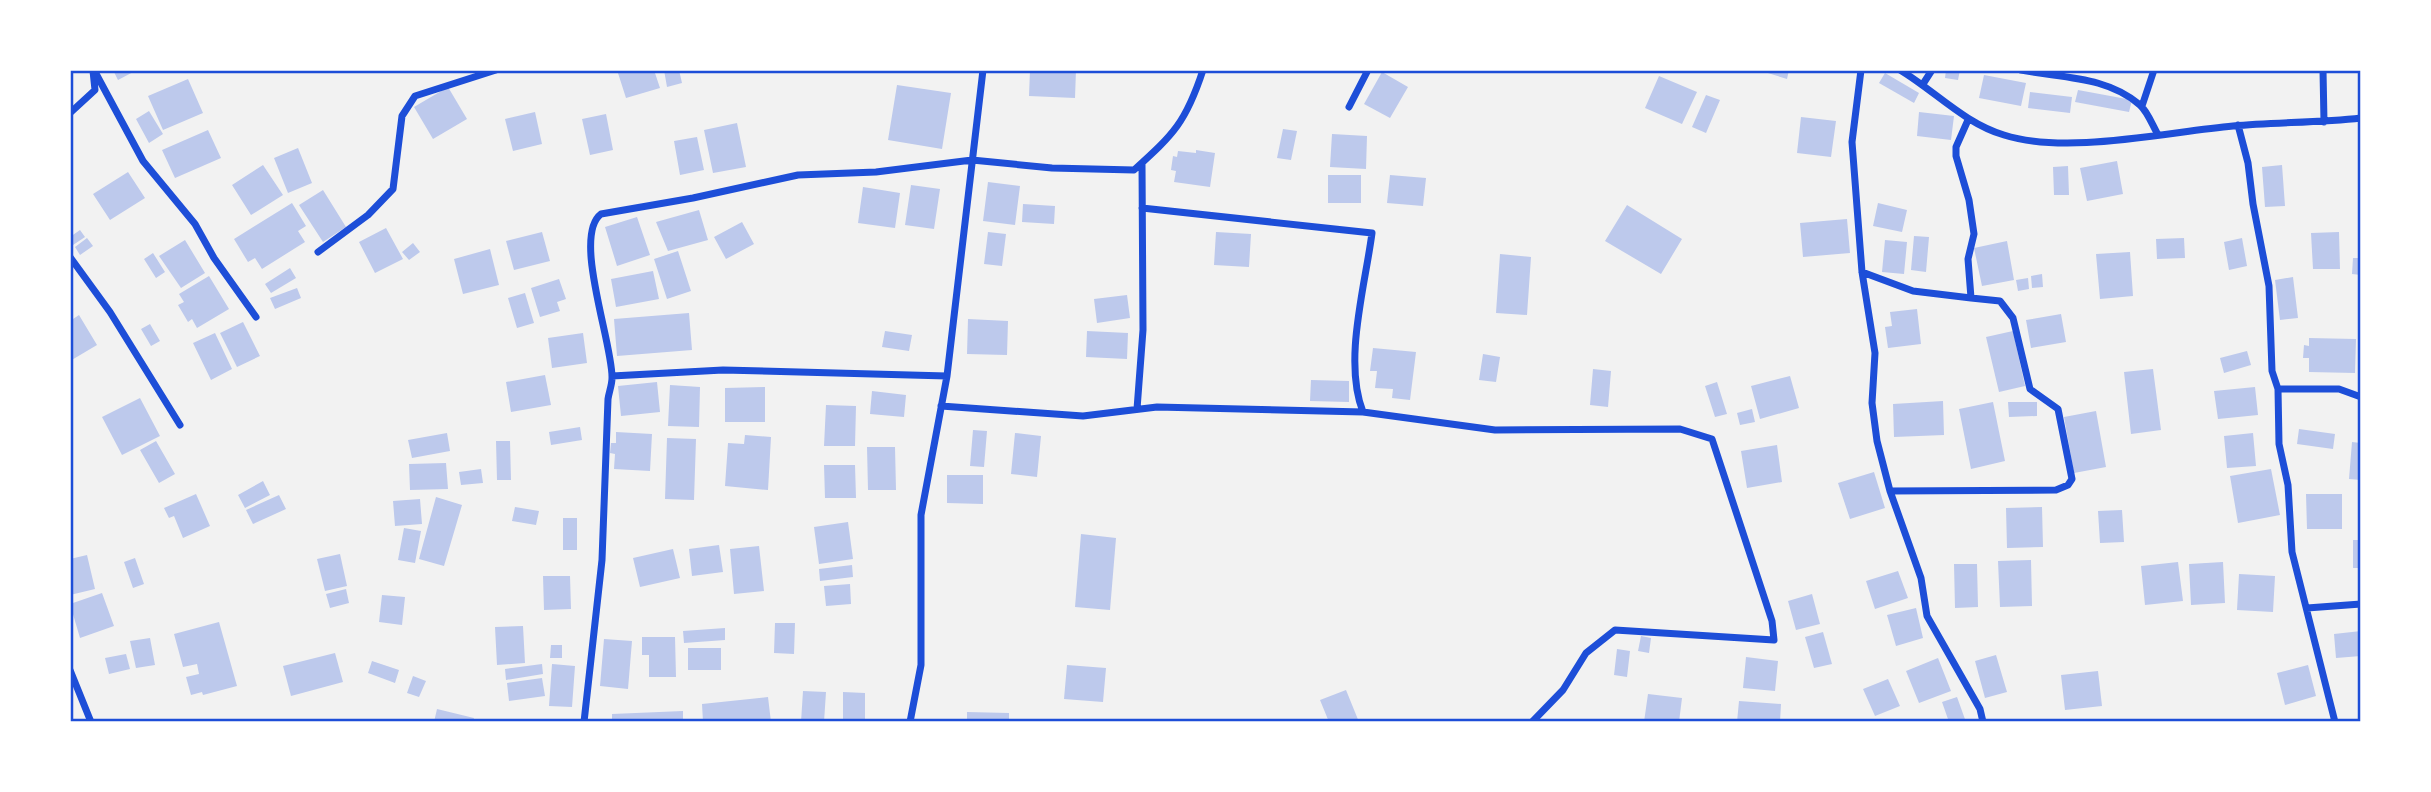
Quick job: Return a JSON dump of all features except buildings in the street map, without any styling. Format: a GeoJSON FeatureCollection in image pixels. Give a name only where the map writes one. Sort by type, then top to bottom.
{"type":"FeatureCollection","features":[{"type":"Feature","properties":{"kind":"street"},"geometry":{"type":"LineString","coordinates":[[70,113],[95,90],[93,70]]}},
{"type":"Feature","properties":{"kind":"street"},"geometry":{"type":"LineString","coordinates":[[93,70],[143,160],[195,225],[214,258],[256,317]]}},
{"type":"Feature","properties":{"kind":"street"},"geometry":{"type":"LineString","coordinates":[[318,252],[368,215],[393,188],[402,116],[415,96],[496,70]]}},
{"type":"Feature","properties":{"kind":"street"},"geometry":{"type":"LineString","coordinates":[[910,722],[921,665],[921,515],[947,376],[983,70]]}},
{"type":"Feature","properties":{"kind":"street"},"geometry":{"type":"LineString","coordinates":[[584,722],[601,560],[608,399],[612,376],[593,274],[592,226],[601,214],[693,198],[798,175],[876,172],[972,160],[1052,168],[1134,170],[1171,138],[1192,102],[1203,70]]}},
{"type":"Feature","properties":{"kind":"street"},"geometry":{"type":"LineString","coordinates":[[1349,107],[1368,70]]}},
{"type":"Feature","properties":{"kind":"street"},"geometry":{"type":"LineString","coordinates":[[1861,70],[1852,142],[1861,272],[1875,353],[1872,403],[1877,441],[1890,491],[1921,578],[1927,617],[1980,709],[1983,722]]}},
{"type":"Feature","properties":{"kind":"street"},"geometry":{"type":"LineString","coordinates":[[1900,70],[1923,84],[1968,120],[2004,136],[2037,141],[2076,143],[2238,125],[2361,118]]}},
{"type":"Feature","properties":{"kind":"street"},"geometry":{"type":"LineString","coordinates":[[1923,84],[1932,70]]}},
{"type":"Feature","properties":{"kind":"street"},"geometry":{"type":"LineString","coordinates":[[2021,70],[2087,79],[2112,87],[2142,106],[2157,133]]}},
{"type":"Feature","properties":{"kind":"street"},"geometry":{"type":"LineString","coordinates":[[2142,106],[2154,70]]}},
{"type":"Feature","properties":{"kind":"street"},"geometry":{"type":"LineString","coordinates":[[2323,70],[2324,122]]}},
{"type":"Feature","properties":{"kind":"street"},"geometry":{"type":"LineString","coordinates":[[1968,120],[1956,147],[1956,156],[1969,200],[1973,234],[1968,259],[1971,298]]}},
{"type":"Feature","properties":{"kind":"street"},"geometry":{"type":"LineString","coordinates":[[2238,125],[2264,248],[2269,286],[2272,371],[2278,389],[2279,443],[2288,485],[2292,552],[2335,722]]}},
{"type":"Feature","properties":{"kind":"street"},"geometry":{"type":"LineString","coordinates":[[1137,409],[1143,330],[1142,163]]}},
{"type":"Feature","properties":{"kind":"street"},"geometry":{"type":"LineString","coordinates":[[1142,208],[1372,233],[1353,366],[1356,396],[1363,412]]}},
{"type":"Feature","properties":{"kind":"street"},"geometry":{"type":"LineString","coordinates":[[70,257],[110,312],[180,425]]}},
{"type":"Feature","properties":{"kind":"street"},"geometry":{"type":"LineString","coordinates":[[1861,272],[1913,291],[2000,301],[2013,318],[2030,389],[2058,409],[2072,479],[2068,485],[2056,489],[1890,491]]}},
{"type":"Feature","properties":{"kind":"street"},"geometry":{"type":"LineString","coordinates":[[612,376],[723,370],[947,376]]}},
{"type":"Feature","properties":{"kind":"street"},"geometry":{"type":"LineString","coordinates":[[2278,389],[2339,389],[2361,397]]}},
{"type":"Feature","properties":{"kind":"street"},"geometry":{"type":"LineString","coordinates":[[941,406],[1083,416],[1182,407],[1363,412],[1495,429],[1680,429],[1712,439],[1772,621],[1773,640],[1615,630],[1586,653],[1563,690],[1532,722]]}},
{"type":"Feature","properties":{"kind":"street"},"geometry":{"type":"LineString","coordinates":[[2307,608],[2361,604]]}},
{"type":"Feature","properties":{"kind":"street"},"geometry":{"type":"LineString","coordinates":[[70,670],[90,722]]}},
{"type":"Feature","properties":{"kind":"street"},"geometry":{"type":"LineString","coordinates":[[70,699],[80,695]]}}]}
